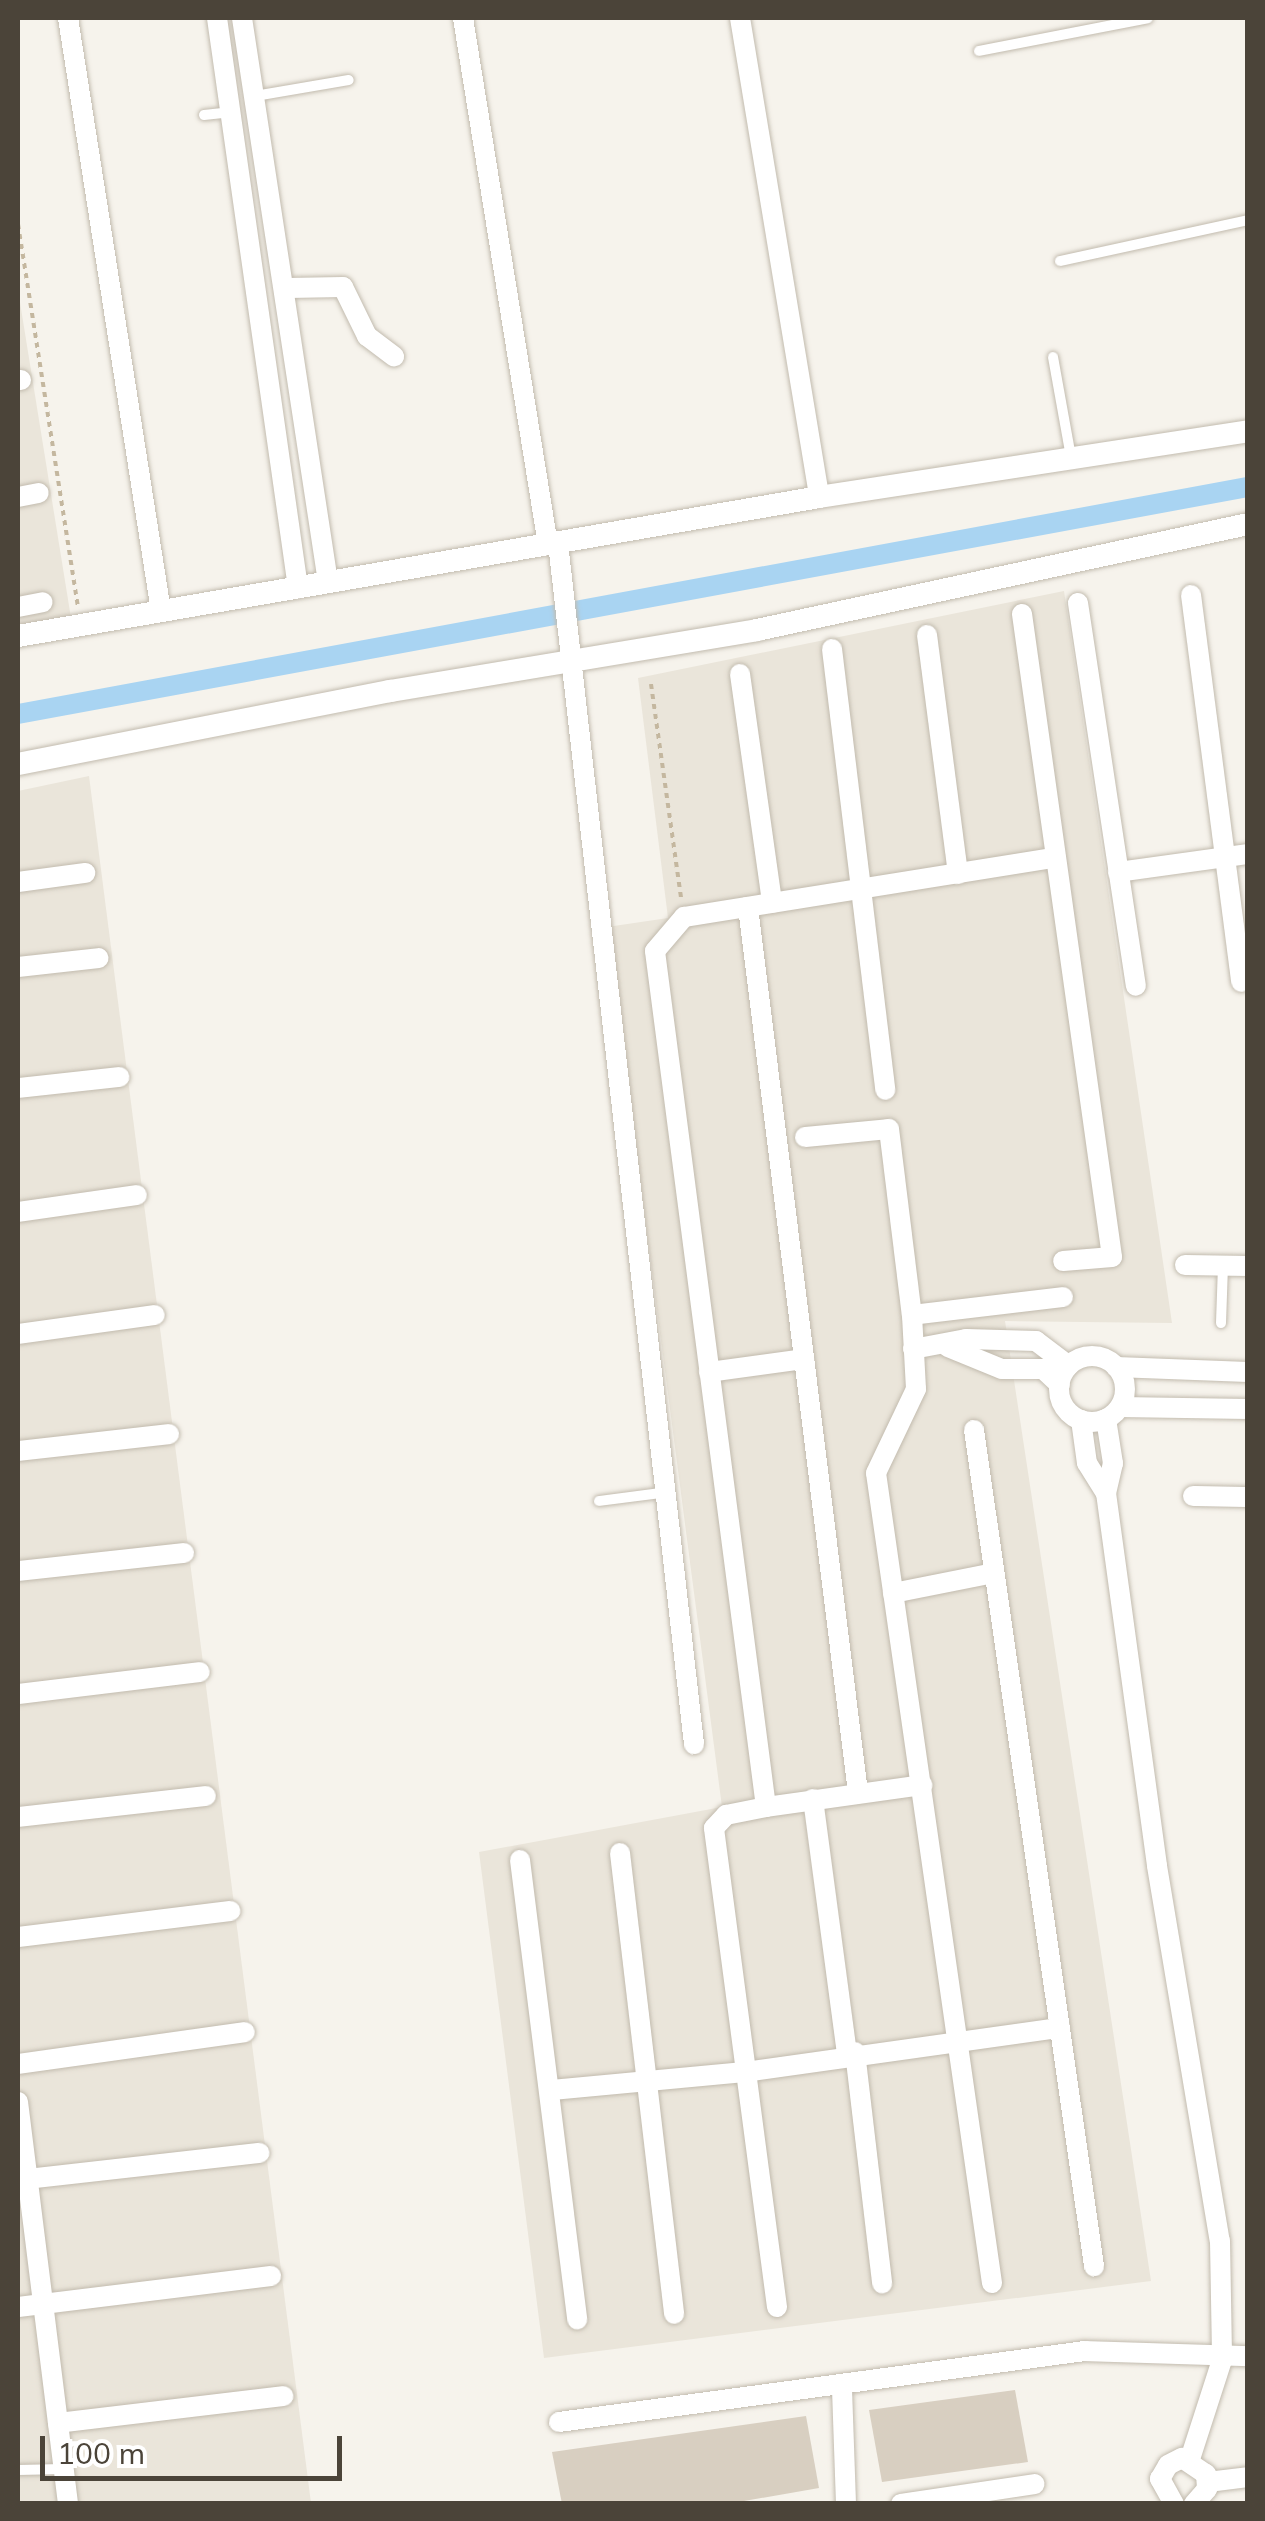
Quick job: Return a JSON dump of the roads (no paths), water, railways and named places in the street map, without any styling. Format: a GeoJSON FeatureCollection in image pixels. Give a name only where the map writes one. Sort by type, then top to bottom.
{"type":"FeatureCollection","features":[{"type":"Feature","properties":{"kind":"street"},"geometry":{"type":"LineString","coordinates":[[68,18],[161,611]]}},
{"type":"Feature","properties":{"kind":"street"},"geometry":{"type":"LineString","coordinates":[[217,18],[298,588]]}},
{"type":"Feature","properties":{"kind":"street"},"geometry":{"type":"LineString","coordinates":[[242,18],[288,288],[328,582]]}},
{"type":"Feature","properties":{"kind":"street"},"geometry":{"type":"LineString","coordinates":[[463,18],[571,652],[661,1493],[694,1744]]}},
{"type":"Feature","properties":{"kind":"street"},"geometry":{"type":"LineString","coordinates":[[740,18],[820,497]]}},
{"type":"Feature","properties":{"kind":"street"},"geometry":{"type":"LineString","coordinates":[[288,288],[342,287],[366,336],[394,356]]}},
{"type":"Feature","properties":{"kind":"street"},"geometry":{"type":"LineString","coordinates":[[18,636],[328,582],[555,550],[820,497],[1248,431]]}},
{"type":"Feature","properties":{"kind":"street"},"geometry":{"type":"LineString","coordinates":[[18,764],[571,652],[758,630],[1248,524]]}},
{"type":"Feature","properties":{"kind":"street"},"geometry":{"type":"LineString","coordinates":[[1191,595],[1241,982]]}},
{"type":"Feature","properties":{"kind":"street"},"geometry":{"type":"LineString","coordinates":[[18,606],[43,602]]}},
{"type":"Feature","properties":{"kind":"street"},"geometry":{"type":"LineString","coordinates":[[1078,603],[1136,986]]}},
{"type":"Feature","properties":{"kind":"street"},"geometry":{"type":"LineString","coordinates":[[1022,614],[1112,1257],[1063,1261]]}},
{"type":"Feature","properties":{"kind":"street"},"geometry":{"type":"LineString","coordinates":[[927,636],[958,874]]}},
{"type":"Feature","properties":{"kind":"street"},"geometry":{"type":"LineString","coordinates":[[832,649],[885,1090]]}},
{"type":"Feature","properties":{"kind":"street"},"geometry":{"type":"LineString","coordinates":[[740,674],[772,904]]}},
{"type":"Feature","properties":{"kind":"street"},"geometry":{"type":"LineString","coordinates":[[1118,872],[1248,854]]}},
{"type":"Feature","properties":{"kind":"street"},"geometry":{"type":"LineString","coordinates":[[766,1806],[655,951],[684,917],[1054,858]]}},
{"type":"Feature","properties":{"kind":"street"},"geometry":{"type":"LineString","coordinates":[[18,882],[85,873]]}},
{"type":"Feature","properties":{"kind":"street"},"geometry":{"type":"LineString","coordinates":[[748,907],[858,1793]]}},
{"type":"Feature","properties":{"kind":"street"},"geometry":{"type":"LineString","coordinates":[[18,967],[99,958]]}},
{"type":"Feature","properties":{"kind":"street"},"geometry":{"type":"LineString","coordinates":[[18,1088],[119,1077]]}},
{"type":"Feature","properties":{"kind":"street"},"geometry":{"type":"LineString","coordinates":[[806,1137],[889,1129],[912,1316],[913,1399],[877,1462],[992,2283]]}},
{"type":"Feature","properties":{"kind":"street"},"geometry":{"type":"LineString","coordinates":[[18,1212],[137,1195]]}},
{"type":"Feature","properties":{"kind":"street"},"geometry":{"type":"LineString","coordinates":[[1184,1265],[1248,1266]]}},
{"type":"Feature","properties":{"kind":"street"},"geometry":{"type":"LineString","coordinates":[[912,1316],[1063,1297]]}},
{"type":"Feature","properties":{"kind":"street"},"geometry":{"type":"LineString","coordinates":[[18,1334],[155,1315]]}},
{"type":"Feature","properties":{"kind":"street"},"geometry":{"type":"LineString","coordinates":[[914,1349],[948,1347],[966,1339],[1036,1341],[1064,1375],[1065,1408],[1081,1420],[1087,1463],[1106,1493]]}},
{"type":"Feature","properties":{"kind":"street"},"geometry":{"type":"LineString","coordinates":[[948,1347],[1002,1369],[1043,1369],[1064,1375],[1096,1356],[1116,1367],[1248,1372]]}},
{"type":"Feature","properties":{"kind":"street"},"geometry":{"type":"LineString","coordinates":[[710,1372],[804,1359]]}},
{"type":"Feature","properties":{"kind":"street"},"geometry":{"type":"LineString","coordinates":[[1116,1367],[1125,1388],[1113,1413],[1113,1464],[1106,1493],[1156,1866],[1220,2241],[1222,2360],[1190,2459]]}},
{"type":"Feature","properties":{"kind":"street"},"geometry":{"type":"LineString","coordinates":[[1081,1420],[1113,1413],[1248,1410]]}},
{"type":"Feature","properties":{"kind":"street"},"geometry":{"type":"LineString","coordinates":[[974,1430],[1094,2266]]}},
{"type":"Feature","properties":{"kind":"street"},"geometry":{"type":"LineString","coordinates":[[18,1451],[169,1434]]}},
{"type":"Feature","properties":{"kind":"street"},"geometry":{"type":"LineString","coordinates":[[1193,1496],[1248,1497]]}},
{"type":"Feature","properties":{"kind":"street"},"geometry":{"type":"LineString","coordinates":[[18,1571],[184,1553]]}},
{"type":"Feature","properties":{"kind":"street"},"geometry":{"type":"LineString","coordinates":[[893,1593],[994,1572]]}},
{"type":"Feature","properties":{"kind":"street"},"geometry":{"type":"LineString","coordinates":[[18,1694],[200,1672]]}},
{"type":"Feature","properties":{"kind":"street"},"geometry":{"type":"LineString","coordinates":[[776,2307],[714,1828],[726,1815],[766,1806],[922,1785]]}},
{"type":"Feature","properties":{"kind":"street"},"geometry":{"type":"LineString","coordinates":[[18,1817],[206,1796]]}},
{"type":"Feature","properties":{"kind":"street"},"geometry":{"type":"LineString","coordinates":[[814,1799],[882,2283]]}},
{"type":"Feature","properties":{"kind":"street"},"geometry":{"type":"LineString","coordinates":[[620,1853],[674,2314]]}},
{"type":"Feature","properties":{"kind":"street"},"geometry":{"type":"LineString","coordinates":[[520,1860],[577,2320]]}},
{"type":"Feature","properties":{"kind":"street"},"geometry":{"type":"LineString","coordinates":[[18,1938],[230,1911]]}},
{"type":"Feature","properties":{"kind":"street"},"geometry":{"type":"LineString","coordinates":[[550,2090],[646,2078],[745,2072],[851,2053],[1060,2028]]}},
{"type":"Feature","properties":{"kind":"street"},"geometry":{"type":"LineString","coordinates":[[18,2064],[244,2032]]}},
{"type":"Feature","properties":{"kind":"street"},"geometry":{"type":"LineString","coordinates":[[18,2102],[23,2180],[68,2504]]}},
{"type":"Feature","properties":{"kind":"street"},"geometry":{"type":"LineString","coordinates":[[23,2180],[259,2153]]}},
{"type":"Feature","properties":{"kind":"street"},"geometry":{"type":"LineString","coordinates":[[18,2307],[271,2276]]}},
{"type":"Feature","properties":{"kind":"street"},"geometry":{"type":"LineString","coordinates":[[558,2422],[842,2389],[1085,2351],[1222,2360],[1248,2356]]}},
{"type":"Feature","properties":{"kind":"street"},"geometry":{"type":"LineString","coordinates":[[842,2389],[846,2504]]}},
{"type":"Feature","properties":{"kind":"street"},"geometry":{"type":"LineString","coordinates":[[58,2423],[283,2396]]}},
{"type":"Feature","properties":{"kind":"street"},"geometry":{"type":"LineString","coordinates":[[1190,2459],[1208,2482]]}},
{"type":"Feature","properties":{"kind":"street"},"geometry":{"type":"LineString","coordinates":[[1174,2504],[1160,2479],[1168,2465],[1190,2459]]}},
{"type":"Feature","properties":{"kind":"street"},"geometry":{"type":"LineString","coordinates":[[1194,2504],[1208,2482],[1248,2476]]}},
{"type":"Feature","properties":{"kind":"street"},"geometry":{"type":"LineString","coordinates":[[902,2504],[1035,2484]]}},
{"type":"Feature","properties":{"kind":"lane"},"geometry":{"type":"LineString","coordinates":[[980,51],[1148,18]]}},
{"type":"Feature","properties":{"kind":"lane"},"geometry":{"type":"LineString","coordinates":[[255,96],[349,80]]}},
{"type":"Feature","properties":{"kind":"lane"},"geometry":{"type":"LineString","coordinates":[[204,115],[233,112]]}},
{"type":"Feature","properties":{"kind":"lane"},"geometry":{"type":"LineString","coordinates":[[1060,261],[1248,220]]}},
{"type":"Feature","properties":{"kind":"lane"},"geometry":{"type":"LineString","coordinates":[[1054,357],[1071,458]]}},
{"type":"Feature","properties":{"kind":"lane"},"geometry":{"type":"LineString","coordinates":[[1221,1323],[1223,1264]]}},
{"type":"Feature","properties":{"kind":"lane"},"geometry":{"type":"LineString","coordinates":[[599,1501],[661,1493]]}},
{"type":"Feature","properties":{"kind":"lane"},"geometry":{"type":"LineString","coordinates":[[18,2470],[64,2468]]}},
{"type":"Feature","properties":{"kind":"waterway"},"geometry":{"type":"LineString","coordinates":[[18,714],[1248,487]]}}]}
